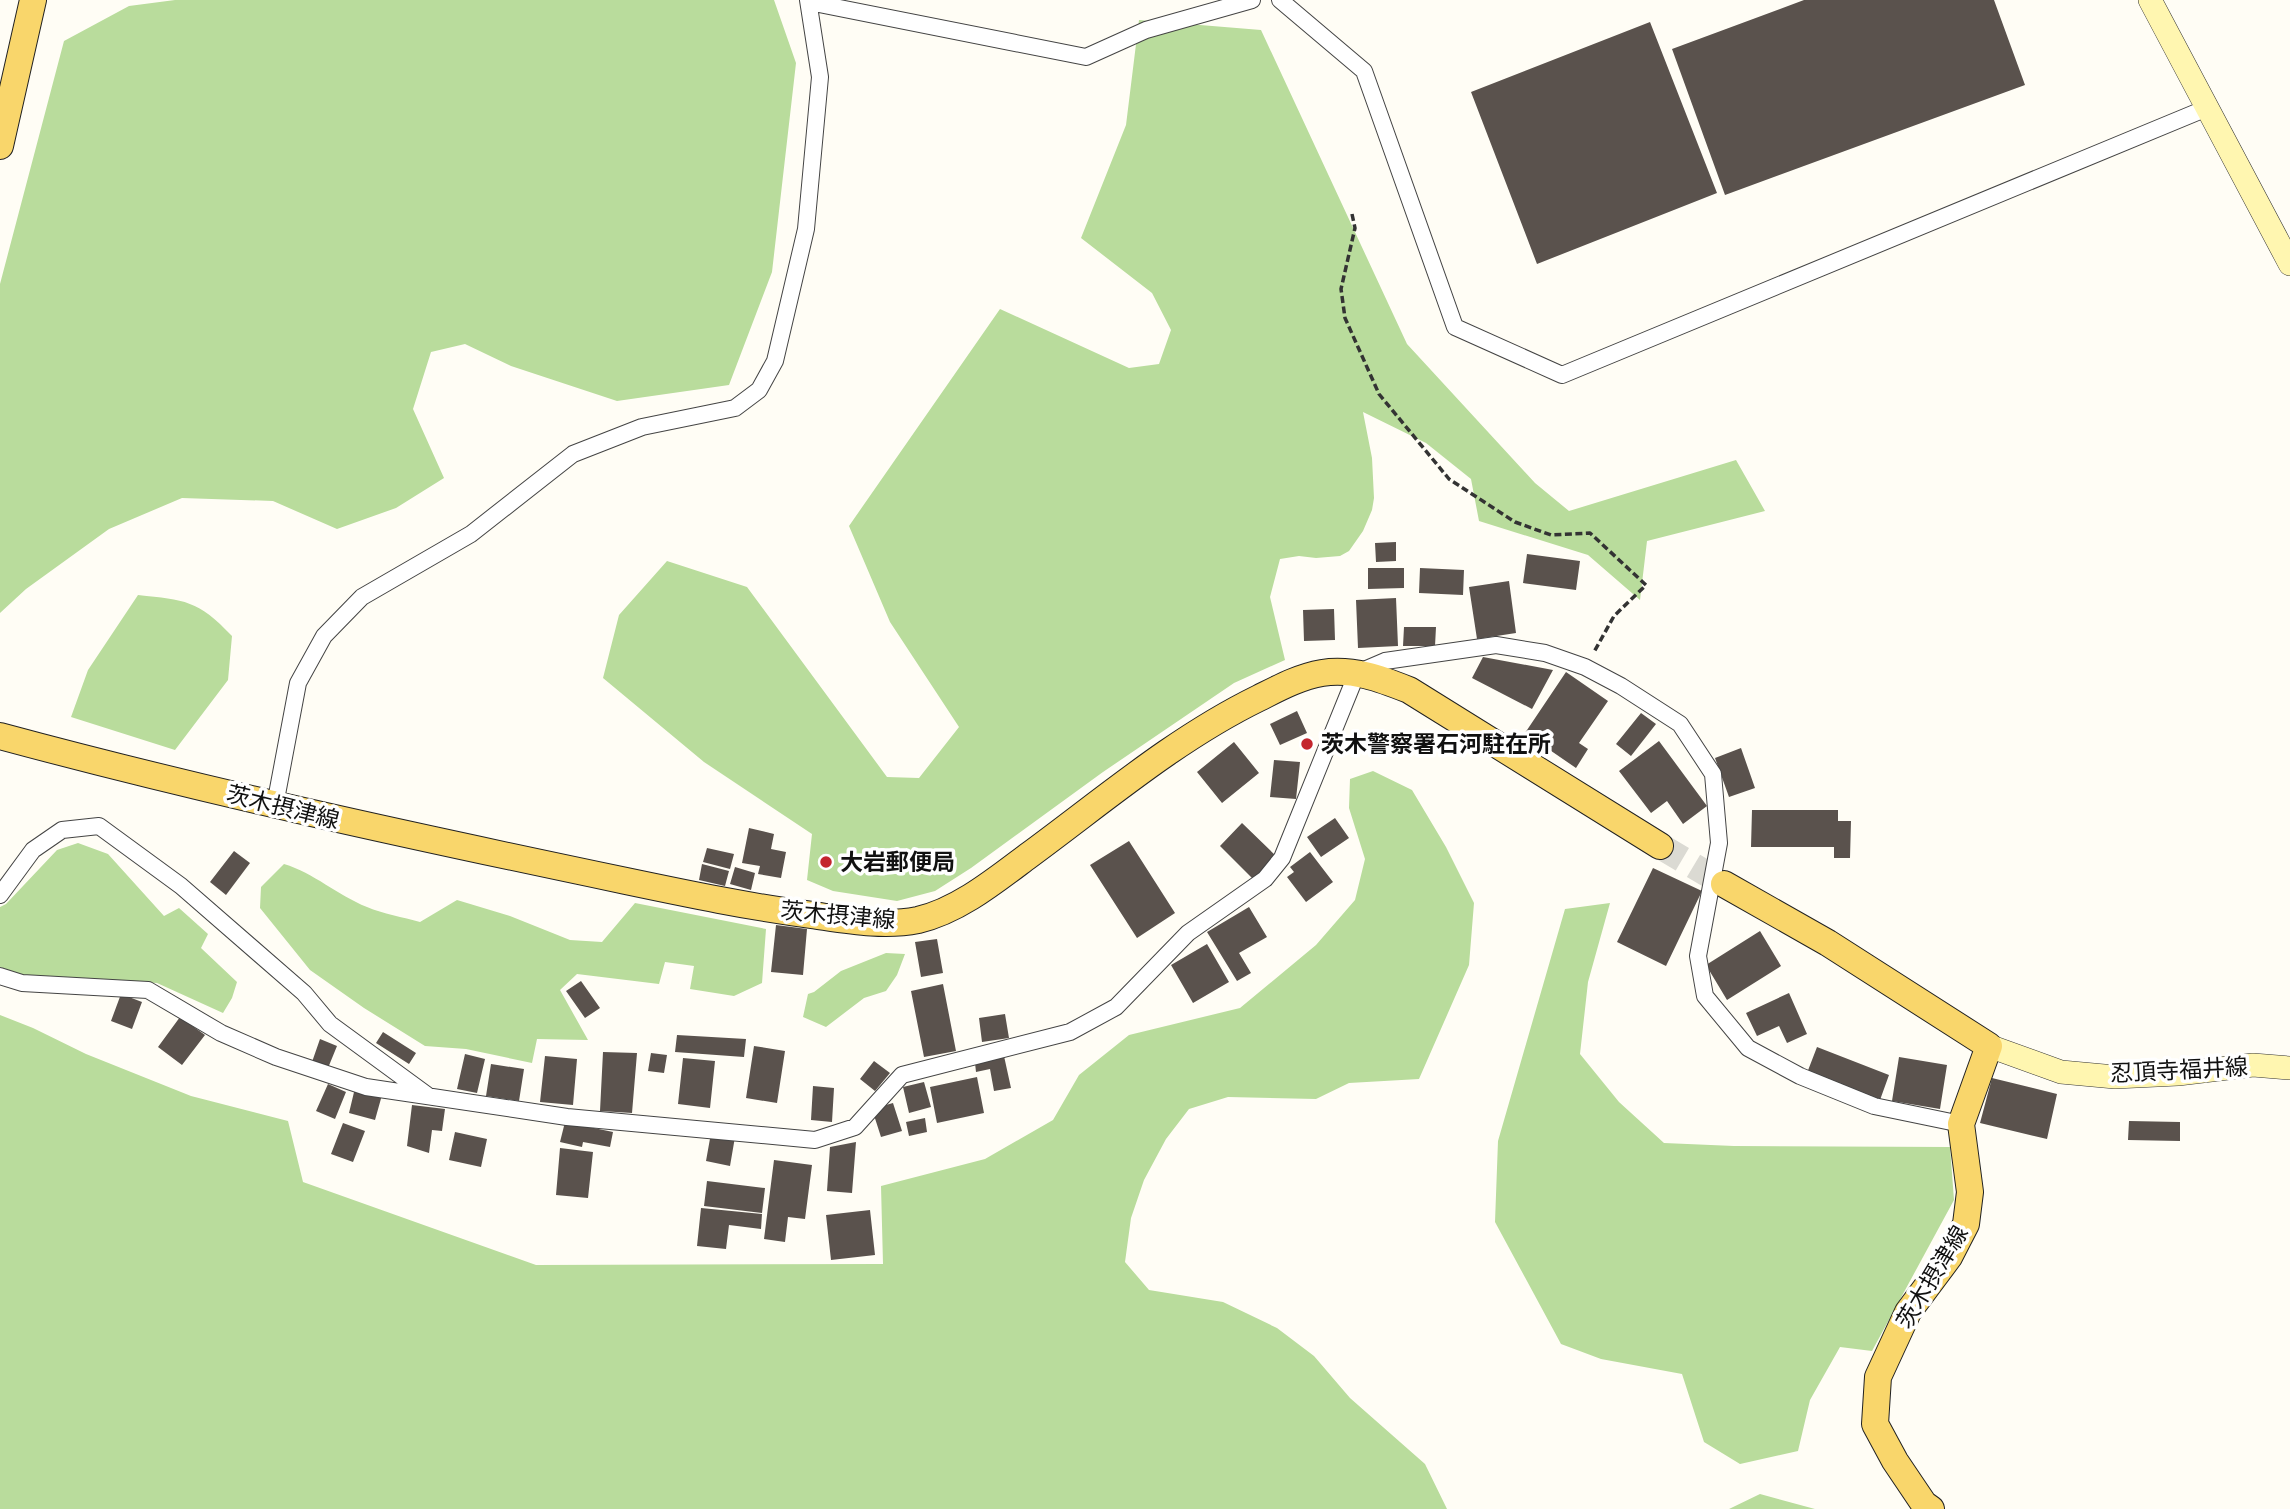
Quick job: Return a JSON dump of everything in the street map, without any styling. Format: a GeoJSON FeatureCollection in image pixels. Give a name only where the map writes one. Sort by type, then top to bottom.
{"type":"FeatureCollection","features":[{"type":"Feature","properties":{"kind":"main road"},"geometry":{"type":"LineString","coordinates":[[0,72],[19,0]]}},
{"type":"Feature","properties":{"kind":"main road"},"geometry":{"type":"LineString","coordinates":[[0,146],[33,0]]}},
{"type":"Feature","properties":{"kind":"main road"},"geometry":{"type":"LineString","coordinates":[[2150,0],[2290,264]]}},
{"type":"Feature","properties":{"kind":"main road","name":"茨木摂津線"},"geometry":{"type":"LineString","coordinates":[[0,736],[112,766],[373,828],[742,905],[882,924],[920,920],[952,907],[1002,877],[1157,760],[1228,712],[1296,679],[1324,672],[1357,673],[1409,690],[1660,846]]}},
{"type":"Feature","properties":{"kind":"main road"},"geometry":{"type":"LineString","coordinates":[[1724,884],[1828,943],[1989,1046]]}},
{"type":"Feature","properties":{"kind":"main road","name":"茨木摂津線"},"geometry":{"type":"LineString","coordinates":[[1931,1509],[1924,1504],[1895,1461],[1875,1424],[1878,1377],[1908,1312],[1949,1257],[1966,1224],[1970,1192],[1961,1124],[1989,1046]]}},
{"type":"Feature","properties":{"kind":"main road","name":"忍頂寺福井線"},"geometry":{"type":"LineString","coordinates":[[1989,1046],[2062,1072],[2115,1077],[2178,1074],[2253,1065],[2290,1068]]}},
{"type":"Feature","properties":{"kind":"street"},"geometry":{"type":"LineString","coordinates":[[275,805],[298,683],[324,636],[362,597],[471,534],[573,454],[642,427],[735,408],[759,390],[775,361],[806,229],[820,77],[808,1],[1086,57],[1146,30],[1252,0]]}},
{"type":"Feature","properties":{"kind":"street"},"geometry":{"type":"LineString","coordinates":[[1280,0],[1364,71],[1455,327],[1562,375],[2207,108]]}},
{"type":"Feature","properties":{"kind":"street"},"geometry":{"type":"LineString","coordinates":[[0,976],[22,983],[148,990],[221,1033],[276,1057],[366,1087],[567,1117],[815,1140],[855,1127],[902,1075],[1070,1032],[1116,1007],[1188,933],[1265,879],[1282,859],[1357,673],[1385,661],[1496,645],[1545,653],[1585,667],[1621,686],[1680,724],[1713,774],[1719,844],[1698,956],[1705,996],[1748,1048],[1800,1076],[1874,1106],[1961,1124]]}},
{"type":"Feature","properties":{"kind":"street"},"geometry":{"type":"LineString","coordinates":[[0,895],[33,850],[62,830],[99,827],[181,886],[304,993],[330,1024],[429,1097]]}},
{"type":"Feature","properties":{"kind":"path"},"geometry":{"type":"LineString","coordinates":[[1352,214],[1355,228],[1341,289],[1345,318],[1379,394],[1404,427],[1449,479],[1515,522],[1551,535],[1590,533],[1646,585],[1614,617],[1585,667]]}},
{"type":"Feature","properties":{"kind":"green space"},"geometry":{"type":"Polygon","coordinates":[[[175,0],[774,0],[796,63],[772,272],[729,385],[617,401],[511,366],[465,344],[431,352],[413,409],[444,478],[396,508],[337,529],[273,501],[182,498],[109,529],[26,589],[0,613],[0,284],[64,41],[129,6],[175,0]]]}},
{"type":"Feature","properties":{"kind":"green space"},"geometry":{"type":"Polygon","coordinates":[[[1139,20],[1261,30],[1407,344],[1535,483],[1569,511],[1736,460],[1765,511],[1647,541],[1640,600],[1588,555],[1479,521],[1471,479],[1426,443],[1363,412],[1372,458],[1372,510],[1363,531],[1349,551],[1340,556],[1280,559],[1270,597],[1285,660],[1234,683],[935,891],[897,901],[833,891],[807,880],[812,834],[704,762],[603,678],[619,615],[667,561],[747,587],[887,777],[919,778],[959,727],[890,622],[849,526],[1000,309],[1129,368],[1159,364],[1171,330],[1152,293],[1081,238],[1126,125],[1139,20]]]}},
{"type":"Feature","properties":{"kind":"green space"},"geometry":{"type":"Polygon","coordinates":[[[138,595],[168,598],[190,604],[210,615],[232,636],[228,680],[175,750],[71,717],[88,670],[138,595]]]}},
{"type":"Feature","properties":{"kind":"green space"},"geometry":{"type":"Polygon","coordinates":[[[1373,771],[1412,790],[1446,847],[1474,903],[1469,965],[1419,1079],[1349,1083],[1316,1099],[1228,1097],[1189,1109],[1166,1139],[1144,1180],[1131,1218],[1125,1262],[1149,1290],[1223,1302],[1277,1328],[1314,1356],[1350,1398],[1425,1464],[1447,1509],[0,1509],[0,1015],[86,1054],[191,1096],[288,1121],[303,1182],[536,1265],[883,1264],[881,1186],[985,1159],[1053,1120],[1079,1075],[1129,1035],[1240,1008],[1316,945],[1355,900],[1365,859],[1349,808],[1350,779],[1373,771]]]}},
{"type":"Feature","properties":{"kind":"green space"},"geometry":{"type":"Polygon","coordinates":[[[78,843],[108,854],[164,916],[179,908],[208,934],[201,948],[237,982],[223,1013],[157,983],[26,976],[0,967],[0,907],[6,904],[57,850],[78,843]]]}},
{"type":"Feature","properties":{"kind":"green space"},"geometry":{"type":"Polygon","coordinates":[[[284,864],[367,907],[420,922],[457,900],[510,916],[570,940],[602,942],[635,903],[766,929],[762,983],[734,996],[690,989],[694,966],[665,962],[659,984],[577,974],[560,990],[588,1040],[537,1039],[532,1063],[466,1049],[425,1046],[310,970],[260,908],[261,887],[284,864]]]}},
{"type":"Feature","properties":{"kind":"green space"},"geometry":{"type":"Polygon","coordinates":[[[1610,903],[1588,982],[1580,1054],[1619,1102],[1664,1143],[1950,1147],[1954,1200],[1872,1351],[1840,1347],[1810,1400],[1798,1451],[1740,1464],[1704,1442],[1682,1374],[1601,1359],[1561,1344],[1495,1222],[1498,1141],[1565,909],[1610,903]]]}},
{"type":"Feature","properties":{"kind":"green space"},"geometry":{"type":"Polygon","coordinates":[[[886,953],[905,954],[897,975],[886,991],[864,998],[826,1027],[803,1017],[808,994],[841,971],[886,953]]]}},
{"type":"Feature","properties":{"kind":"green space"},"geometry":{"type":"Polygon","coordinates":[[[1760,1494],[1815,1509],[1729,1509],[1760,1494]]]}},
{"type":"Feature","properties":{"kind":"building"},"geometry":{"type":"Polygon","coordinates":[[[1804,0],[1994,0],[2025,85],[1725,195],[1672,49],[1804,0]]]}},
{"type":"Feature","properties":{"kind":"building"},"geometry":{"type":"Polygon","coordinates":[[[1650,22],[1717,193],[1537,264],[1471,92],[1650,22]]]}},
{"type":"Feature","properties":{"kind":"building"},"geometry":{"type":"Polygon","coordinates":[[[1396,542],[1396,561],[1376,562],[1375,543],[1396,542]]]}},
{"type":"Feature","properties":{"kind":"building"},"geometry":{"type":"Polygon","coordinates":[[[1527,554],[1580,561],[1576,590],[1523,583],[1527,554]]]}},
{"type":"Feature","properties":{"kind":"building"},"geometry":{"type":"Polygon","coordinates":[[[1368,568],[1404,568],[1404,588],[1368,589],[1368,568]]]}},
{"type":"Feature","properties":{"kind":"building"},"geometry":{"type":"Polygon","coordinates":[[[1420,568],[1464,570],[1463,595],[1419,593],[1420,568]]]}},
{"type":"Feature","properties":{"kind":"building"},"geometry":{"type":"Polygon","coordinates":[[[1509,581],[1516,633],[1477,639],[1469,587],[1509,581]]]}},
{"type":"Feature","properties":{"kind":"building"},"geometry":{"type":"Polygon","coordinates":[[[1396,598],[1398,646],[1358,648],[1356,600],[1396,598]]]}},
{"type":"Feature","properties":{"kind":"building"},"geometry":{"type":"Polygon","coordinates":[[[1334,609],[1335,640],[1304,641],[1303,610],[1334,609]]]}},
{"type":"Feature","properties":{"kind":"building"},"geometry":{"type":"Polygon","coordinates":[[[1404,627],[1436,627],[1435,646],[1403,646],[1404,627]]]}},
{"type":"Feature","properties":{"kind":"building"},"geometry":{"type":"Polygon","coordinates":[[[1483,657],[1553,670],[1532,709],[1472,678],[1483,657]]]}},
{"type":"Feature","properties":{"kind":"building"},"geometry":{"type":"Polygon","coordinates":[[[1566,672],[1608,701],[1579,743],[1588,749],[1576,768],[1525,733],[1566,672]]]}},
{"type":"Feature","properties":{"kind":"building"},"geometry":{"type":"Polygon","coordinates":[[[1297,711],[1307,733],[1280,745],[1270,724],[1297,711]]]}},
{"type":"Feature","properties":{"kind":"building"},"geometry":{"type":"Polygon","coordinates":[[[1641,713],[1656,724],[1631,756],[1616,744],[1641,713]]]}},
{"type":"Feature","properties":{"kind":"building"},"geometry":{"type":"Polygon","coordinates":[[[1659,741],[1707,806],[1683,824],[1667,801],[1651,813],[1619,771],[1659,741]]]}},
{"type":"Feature","properties":{"kind":"building"},"geometry":{"type":"Polygon","coordinates":[[[1234,742],[1259,773],[1222,803],[1197,772],[1234,742]]]}},
{"type":"Feature","properties":{"kind":"building"},"geometry":{"type":"Polygon","coordinates":[[[1741,748],[1755,788],[1729,797],[1715,758],[1741,748]]]}},
{"type":"Feature","properties":{"kind":"building"},"geometry":{"type":"Polygon","coordinates":[[[1274,760],[1300,762],[1296,799],[1270,797],[1274,760]]]}},
{"type":"Feature","properties":{"kind":"building"},"geometry":{"type":"Polygon","coordinates":[[[1752,810],[1838,810],[1838,821],[1851,821],[1850,858],[1834,858],[1834,847],[1751,847],[1752,810]]]}},
{"type":"Feature","properties":{"kind":"building"},"geometry":{"type":"Polygon","coordinates":[[[1335,818],[1349,838],[1321,857],[1307,837],[1335,818]]]}},
{"type":"Feature","properties":{"kind":"building"},"geometry":{"type":"Polygon","coordinates":[[[1242,823],[1276,856],[1253,879],[1220,846],[1242,823]]]}},
{"type":"Feature","properties":{"kind":"building"},"geometry":{"type":"Polygon","coordinates":[[[749,828],[774,834],[771,849],[786,852],[781,878],[758,874],[760,866],[742,863],[749,828]]]}},
{"type":"Feature","properties":{"kind":"building"},"geometry":{"type":"Polygon","coordinates":[[[1129,841],[1175,913],[1137,938],[1090,865],[1129,841]]]}},
{"type":"Feature","properties":{"kind":"building"},"geometry":{"type":"Polygon","coordinates":[[[707,848],[734,854],[730,869],[703,862],[707,848]]]}},
{"type":"Feature","properties":{"kind":"building"},"geometry":{"type":"Polygon","coordinates":[[[234,851],[250,863],[226,895],[210,882],[234,851]]]}},
{"type":"Feature","properties":{"kind":"building"},"geometry":{"type":"Polygon","coordinates":[[[1310,852],[1333,882],[1306,902],[1287,877],[1294,872],[1290,867],[1310,852]]]}},
{"type":"Feature","properties":{"kind":"building"},"geometry":{"type":"Polygon","coordinates":[[[702,864],[729,871],[725,886],[699,880],[702,864]]]}},
{"type":"Feature","properties":{"kind":"building"},"geometry":{"type":"Polygon","coordinates":[[[735,867],[755,873],[751,890],[730,884],[735,867]]]}},
{"type":"Feature","properties":{"kind":"building"},"geometry":{"type":"Polygon","coordinates":[[[1653,868],[1702,891],[1666,966],[1617,942],[1653,868]]]}},
{"type":"Feature","properties":{"kind":"building"},"geometry":{"type":"Polygon","coordinates":[[[1249,907],[1267,937],[1239,953],[1251,973],[1237,981],[1207,932],[1249,907]]]}},
{"type":"Feature","properties":{"kind":"building"},"geometry":{"type":"Polygon","coordinates":[[[776,925],[807,929],[803,975],[771,972],[776,925]]]}},
{"type":"Feature","properties":{"kind":"building"},"geometry":{"type":"Polygon","coordinates":[[[1760,931],[1781,966],[1727,1000],[1706,965],[1760,931]]]}},
{"type":"Feature","properties":{"kind":"building"},"geometry":{"type":"Polygon","coordinates":[[[937,939],[943,973],[921,977],[915,942],[937,939]]]}},
{"type":"Feature","properties":{"kind":"building"},"geometry":{"type":"Polygon","coordinates":[[[1207,944],[1229,982],[1193,1003],[1171,965],[1207,944]]]}},
{"type":"Feature","properties":{"kind":"building"},"geometry":{"type":"Polygon","coordinates":[[[581,981],[600,1008],[585,1018],[566,991],[581,981]]]}},
{"type":"Feature","properties":{"kind":"building"},"geometry":{"type":"Polygon","coordinates":[[[943,984],[956,1051],[924,1057],[911,991],[943,984]]]}},
{"type":"Feature","properties":{"kind":"building"},"geometry":{"type":"Polygon","coordinates":[[[1789,993],[1807,1034],[1787,1043],[1779,1026],[1757,1036],[1746,1013],[1789,993]]]}},
{"type":"Feature","properties":{"kind":"building"},"geometry":{"type":"Polygon","coordinates":[[[121,994],[142,1002],[132,1029],[111,1021],[121,994]]]}},
{"type":"Feature","properties":{"kind":"building"},"geometry":{"type":"Polygon","coordinates":[[[1005,1014],[1009,1038],[982,1042],[979,1018],[1005,1014]]]}},
{"type":"Feature","properties":{"kind":"building"},"geometry":{"type":"Polygon","coordinates":[[[180,1017],[205,1035],[182,1065],[158,1047],[180,1017]]]}},
{"type":"Feature","properties":{"kind":"building"},"geometry":{"type":"Polygon","coordinates":[[[383,1032],[416,1053],[409,1064],[376,1043],[383,1032]]]}},
{"type":"Feature","properties":{"kind":"building"},"geometry":{"type":"Polygon","coordinates":[[[677,1035],[746,1039],[744,1057],[675,1052],[677,1035]]]}},
{"type":"Feature","properties":{"kind":"building"},"geometry":{"type":"Polygon","coordinates":[[[320,1039],[337,1046],[328,1068],[312,1062],[320,1039]]]}},
{"type":"Feature","properties":{"kind":"building"},"geometry":{"type":"Polygon","coordinates":[[[754,1046],[785,1051],[777,1103],[746,1098],[754,1046]]]}},
{"type":"Feature","properties":{"kind":"building"},"geometry":{"type":"Polygon","coordinates":[[[1817,1047],[1889,1075],[1880,1100],[1807,1073],[1817,1047]]]}},
{"type":"Feature","properties":{"kind":"building"},"geometry":{"type":"Polygon","coordinates":[[[603,1052],[637,1053],[632,1113],[600,1111],[603,1052]]]}},
{"type":"Feature","properties":{"kind":"building"},"geometry":{"type":"Polygon","coordinates":[[[651,1053],[667,1055],[664,1073],[648,1071],[651,1053]]]}},
{"type":"Feature","properties":{"kind":"building"},"geometry":{"type":"Polygon","coordinates":[[[465,1054],[485,1059],[477,1093],[457,1089],[465,1054]]]}},
{"type":"Feature","properties":{"kind":"building"},"geometry":{"type":"Polygon","coordinates":[[[545,1056],[577,1059],[573,1105],[540,1102],[545,1056]]]}},
{"type":"Feature","properties":{"kind":"building"},"geometry":{"type":"Polygon","coordinates":[[[1004,1056],[1011,1088],[994,1091],[990,1069],[976,1072],[975,1063],[1004,1056]]]}},
{"type":"Feature","properties":{"kind":"building"},"geometry":{"type":"Polygon","coordinates":[[[1899,1057],[1947,1065],[1940,1109],[1892,1101],[1899,1057]]]}},
{"type":"Feature","properties":{"kind":"building"},"geometry":{"type":"Polygon","coordinates":[[[683,1058],[715,1061],[710,1108],[678,1104],[683,1058]]]}},
{"type":"Feature","properties":{"kind":"building"},"geometry":{"type":"Polygon","coordinates":[[[874,1061],[890,1073],[875,1091],[860,1079],[874,1061]]]}},
{"type":"Feature","properties":{"kind":"building"},"geometry":{"type":"Polygon","coordinates":[[[491,1064],[524,1069],[519,1101],[486,1096],[491,1064]]]}},
{"type":"Feature","properties":{"kind":"building"},"geometry":{"type":"Polygon","coordinates":[[[977,1077],[984,1113],[937,1123],[930,1087],[977,1077]]]}},
{"type":"Feature","properties":{"kind":"building"},"geometry":{"type":"Polygon","coordinates":[[[1992,1078],[2057,1094],[2047,1139],[1980,1123],[1992,1078]]]}},
{"type":"Feature","properties":{"kind":"building"},"geometry":{"type":"Polygon","coordinates":[[[924,1082],[931,1107],[909,1113],[903,1087],[924,1082]]]}},
{"type":"Feature","properties":{"kind":"building"},"geometry":{"type":"Polygon","coordinates":[[[328,1084],[346,1092],[335,1119],[316,1111],[328,1084]]]}},
{"type":"Feature","properties":{"kind":"building"},"geometry":{"type":"Polygon","coordinates":[[[813,1086],[834,1088],[832,1122],[811,1120],[813,1086]]]}},
{"type":"Feature","properties":{"kind":"building"},"geometry":{"type":"Polygon","coordinates":[[[355,1088],[382,1095],[375,1120],[349,1113],[355,1088]]]}},
{"type":"Feature","properties":{"kind":"building"},"geometry":{"type":"Polygon","coordinates":[[[893,1103],[902,1131],[881,1137],[872,1109],[893,1103]]]}},
{"type":"Feature","properties":{"kind":"building"},"geometry":{"type":"Polygon","coordinates":[[[412,1105],[445,1109],[442,1131],[432,1130],[429,1153],[407,1146],[412,1105]]]}},
{"type":"Feature","properties":{"kind":"building"},"geometry":{"type":"Polygon","coordinates":[[[925,1118],[927,1132],[909,1136],[906,1122],[925,1118]]]}},
{"type":"Feature","properties":{"kind":"building"},"geometry":{"type":"Polygon","coordinates":[[[2129,1121],[2180,1122],[2180,1141],[2128,1140],[2129,1121]]]}},
{"type":"Feature","properties":{"kind":"building"},"geometry":{"type":"Polygon","coordinates":[[[565,1122],[613,1132],[610,1147],[583,1142],[582,1147],[560,1142],[565,1122]]]}},
{"type":"Feature","properties":{"kind":"building"},"geometry":{"type":"Polygon","coordinates":[[[343,1123],[365,1131],[353,1162],[331,1154],[343,1123]]]}},
{"type":"Feature","properties":{"kind":"building"},"geometry":{"type":"Polygon","coordinates":[[[455,1132],[487,1139],[481,1167],[449,1160],[455,1132]]]}},
{"type":"Feature","properties":{"kind":"building"},"geometry":{"type":"Polygon","coordinates":[[[711,1133],[735,1137],[730,1166],[706,1161],[711,1133]]]}},
{"type":"Feature","properties":{"kind":"building"},"geometry":{"type":"Polygon","coordinates":[[[856,1142],[852,1193],[827,1191],[830,1147],[856,1142]]]}},
{"type":"Feature","properties":{"kind":"building"},"geometry":{"type":"Polygon","coordinates":[[[560,1148],[593,1152],[588,1198],[556,1195],[560,1148]]]}},
{"type":"Feature","properties":{"kind":"building"},"geometry":{"type":"Polygon","coordinates":[[[774,1160],[812,1165],[805,1219],[788,1217],[785,1242],[764,1239],[774,1160]]]}},
{"type":"Feature","properties":{"kind":"building"},"geometry":{"type":"Polygon","coordinates":[[[707,1181],[765,1188],[762,1213],[704,1206],[707,1181]]]}},
{"type":"Feature","properties":{"kind":"building"},"geometry":{"type":"Polygon","coordinates":[[[701,1208],[762,1214],[761,1229],[729,1225],[726,1249],[697,1246],[701,1208]]]}},
{"type":"Feature","properties":{"kind":"building"},"geometry":{"type":"Polygon","coordinates":[[[870,1210],[875,1255],[831,1260],[826,1215],[870,1210]]]}},
{"type":"Feature","properties":{"kind":"tunnel"},"geometry":{"type":"LineString","coordinates":[[1660,846],[1724,884]]}},
{"type":"Feature","properties":{"kind":"place","name":"茨木警察署石河駐在所"},"geometry":{"type":"Point","coordinates":[1307,744]}},
{"type":"Feature","properties":{"kind":"place","name":"大岩郵便局"},"geometry":{"type":"Point","coordinates":[826,862]}}]}
